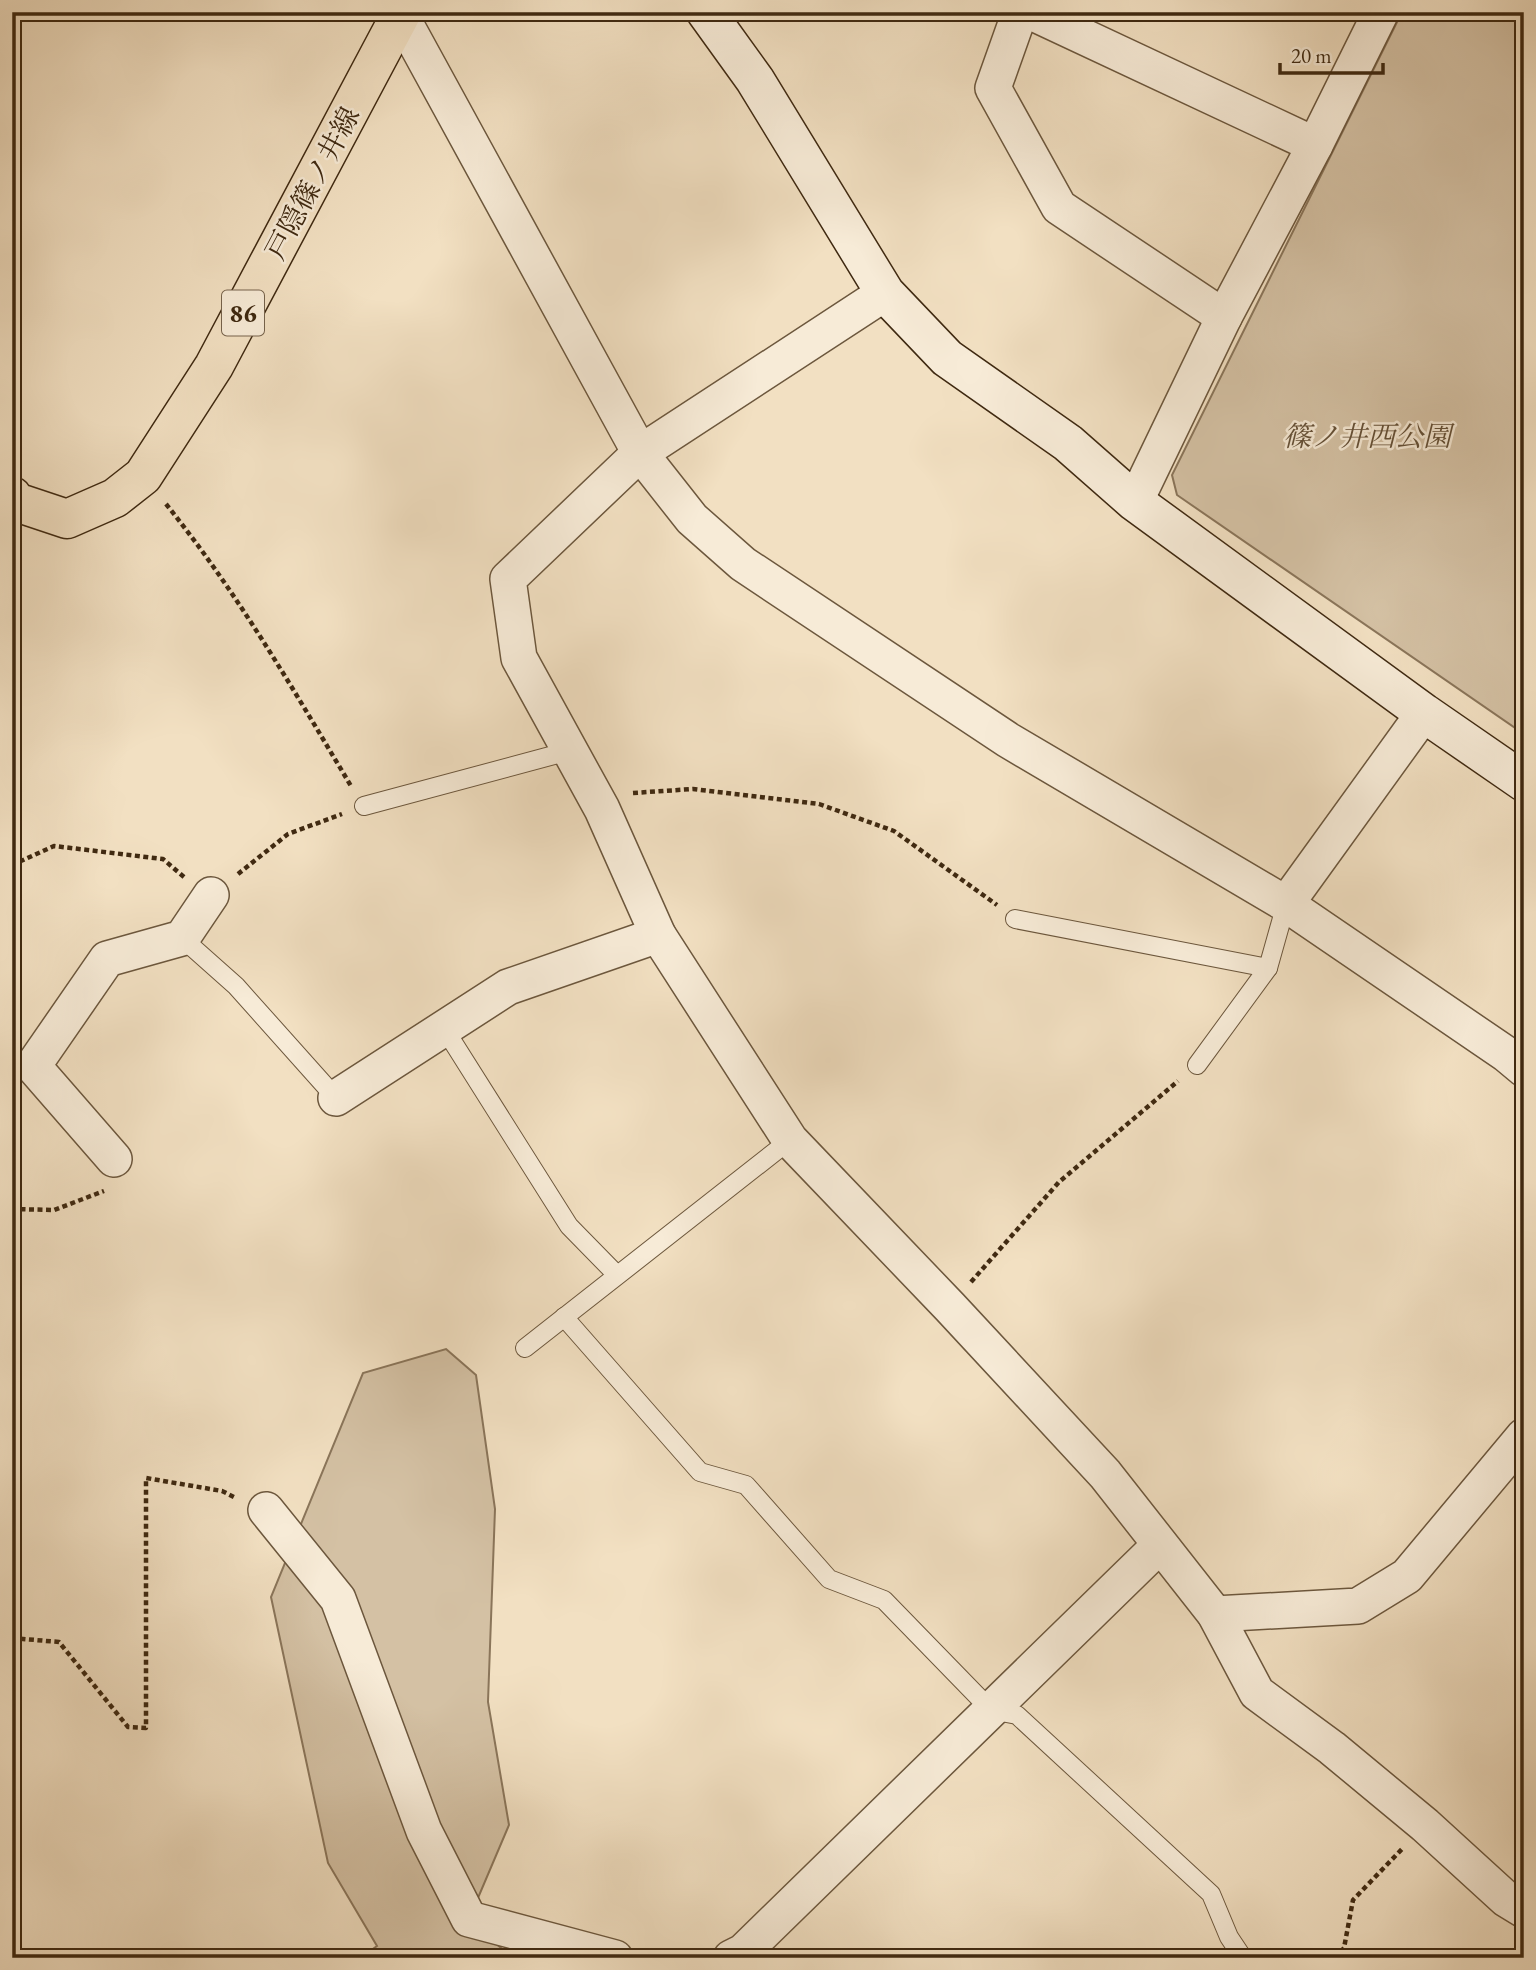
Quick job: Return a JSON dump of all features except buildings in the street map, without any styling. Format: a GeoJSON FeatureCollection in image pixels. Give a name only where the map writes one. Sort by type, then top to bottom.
{"type":"FeatureCollection","features":[{"type":"Feature","properties":{"kind":"main road","name":"戸隠篠ノ井線"},"geometry":{"type":"LineString","coordinates":[[12,496],[16,502],[67,519],[115,498],[143,476],[214,366],[401,14]]}},
{"type":"Feature","properties":{"kind":"street"},"geometry":{"type":"LineString","coordinates":[[706,12],[755,79],[885,293],[947,358],[1068,443],[1135,502],[1424,713],[1524,782]]}},
{"type":"Feature","properties":{"kind":"street"},"geometry":{"type":"LineString","coordinates":[[1020,12],[993,88],[1059,207],[1224,317]]}},
{"type":"Feature","properties":{"kind":"street"},"geometry":{"type":"LineString","coordinates":[[1031,12],[1315,145]]}},
{"type":"Feature","properties":{"kind":"street"},"geometry":{"type":"LineString","coordinates":[[1135,502],[1224,317],[1315,145],[1381,12]]}},
{"type":"Feature","properties":{"kind":"street"},"geometry":{"type":"LineString","coordinates":[[401,14],[640,453],[692,519],[743,564],[1008,740],[1286,904],[1524,1069]]}},
{"type":"Feature","properties":{"kind":"street"},"geometry":{"type":"LineString","coordinates":[[885,293],[640,453],[508,579],[519,658],[602,809],[658,935],[790,1140],[1105,1474],[1215,1614],[1257,1693],[1332,1748],[1425,1825],[1506,1899],[1524,1910]]}},
{"type":"Feature","properties":{"kind":"street"},"geometry":{"type":"LineString","coordinates":[[1286,904],[1424,713]]}},
{"type":"Feature","properties":{"kind":"street"},"geometry":{"type":"LineString","coordinates":[[114,1159],[33,1066],[107,958],[181,938],[211,895]]}},
{"type":"Feature","properties":{"kind":"street"},"geometry":{"type":"LineString","coordinates":[[336,1098],[508,988],[658,935]]}},
{"type":"Feature","properties":{"kind":"street"},"geometry":{"type":"LineString","coordinates":[[1215,1614],[1358,1606],[1407,1576],[1524,1436]]}},
{"type":"Feature","properties":{"kind":"street"},"geometry":{"type":"LineString","coordinates":[[266,1510],[338,1599],[424,1830],[469,1919],[615,1958]]}},
{"type":"Feature","properties":{"kind":"street"},"geometry":{"type":"LineString","coordinates":[[731,1958],[743,1952],[1160,1545]]}},
{"type":"Feature","properties":{"kind":"lane"},"geometry":{"type":"LineString","coordinates":[[364,806],[569,751]]}},
{"type":"Feature","properties":{"kind":"lane"},"geometry":{"type":"LineString","coordinates":[[1197,1065],[1268,968],[1286,904]]}},
{"type":"Feature","properties":{"kind":"lane"},"geometry":{"type":"LineString","coordinates":[[1015,919],[1268,968]]}},
{"type":"Feature","properties":{"kind":"lane"},"geometry":{"type":"LineString","coordinates":[[181,938],[236,985],[336,1098]]}},
{"type":"Feature","properties":{"kind":"lane"},"geometry":{"type":"LineString","coordinates":[[444,1028],[569,1226],[617,1275]]}},
{"type":"Feature","properties":{"kind":"lane"},"geometry":{"type":"LineString","coordinates":[[525,1348],[790,1140]]}},
{"type":"Feature","properties":{"kind":"lane"},"geometry":{"type":"LineString","coordinates":[[564,1317],[700,1472],[746,1485],[830,1579],[884,1600],[991,1710],[1017,1715],[1211,1894],[1229,1937],[1243,1958]]}},
{"type":"Feature","properties":{"kind":"path"},"geometry":{"type":"LineString","coordinates":[[12,865],[54,846],[163,859],[206,895],[211,895],[288,834],[364,806],[265,642],[197,544],[143,476]]}},
{"type":"Feature","properties":{"kind":"path"},"geometry":{"type":"LineString","coordinates":[[593,795],[693,789],[819,804],[894,831],[1015,919]]}},
{"type":"Feature","properties":{"kind":"path"},"geometry":{"type":"LineString","coordinates":[[950,1307],[1059,1182],[1197,1065]]}},
{"type":"Feature","properties":{"kind":"path"},"geometry":{"type":"LineString","coordinates":[[12,1209],[54,1210],[118,1186],[114,1159]]}},
{"type":"Feature","properties":{"kind":"path"},"geometry":{"type":"LineString","coordinates":[[12,1638],[59,1642],[128,1727],[146,1728],[146,1478],[222,1492],[266,1510]]}},
{"type":"Feature","properties":{"kind":"path"},"geometry":{"type":"LineString","coordinates":[[1335,1958],[1344,1948],[1353,1900],[1425,1825]]}},
{"type":"Feature","properties":{"kind":"green space","name":"篠ノ井西公園"},"geometry":{"type":"Polygon","coordinates":[[[1402,12],[1524,12],[1524,734],[1177,495],[1172,475],[1402,12]]]}},
{"type":"Feature","properties":{"kind":"green space"},"geometry":{"type":"Polygon","coordinates":[[[446,1349],[476,1375],[495,1509],[488,1702],[509,1825],[469,1919],[512,1958],[360,1958],[377,1946],[328,1863],[271,1597],[363,1373],[446,1349]]]}}]}
